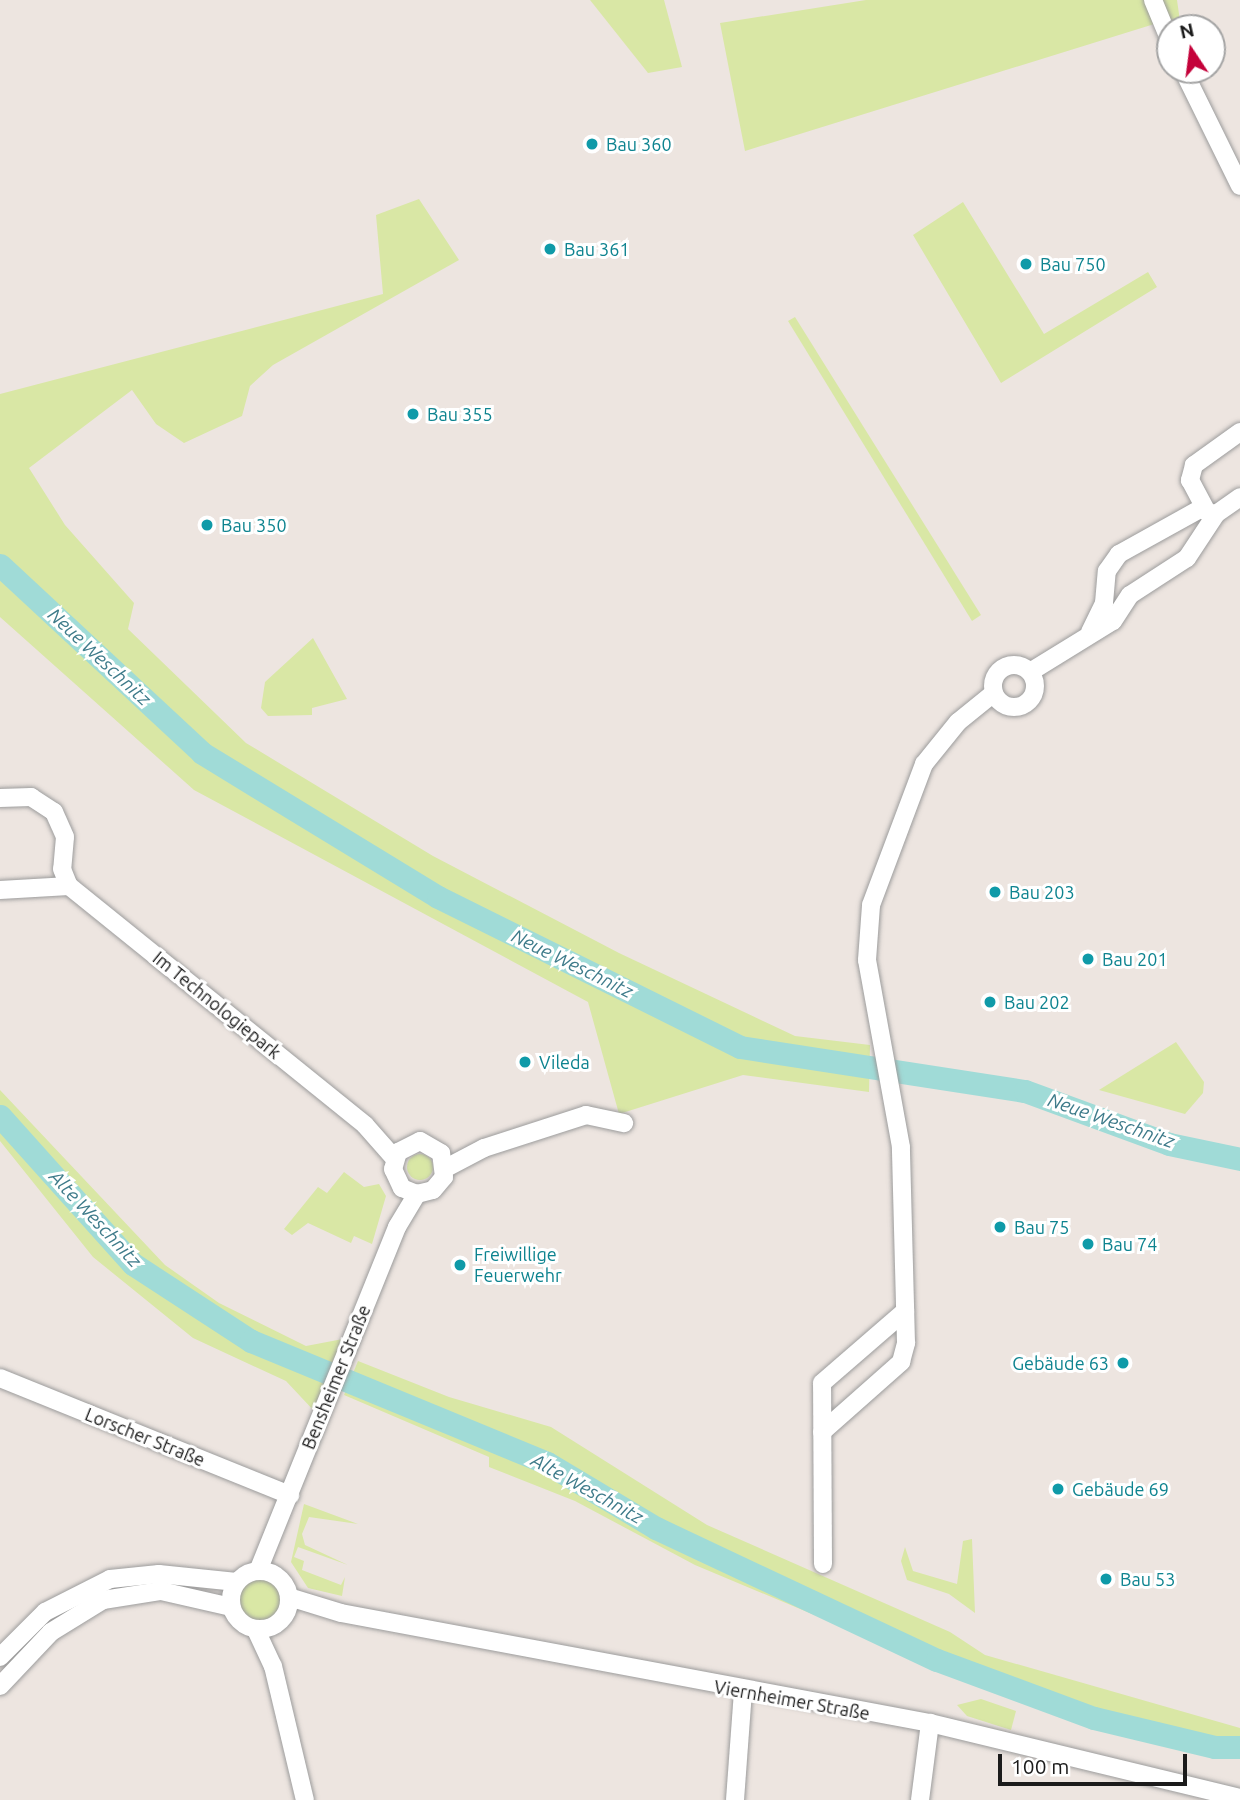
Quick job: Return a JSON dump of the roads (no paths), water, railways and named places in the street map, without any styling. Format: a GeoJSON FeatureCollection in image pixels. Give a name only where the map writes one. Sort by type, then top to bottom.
{"type":"FeatureCollection","features":[{"type":"Feature","properties":{"kind":"street"},"geometry":{"type":"LineString","coordinates":[[1190,84],[1240,187]]}},
{"type":"Feature","properties":{"kind":"street"},"geometry":{"type":"LineString","coordinates":[[1208,511],[1190,480],[1194,465],[1240,432]]}},
{"type":"Feature","properties":{"kind":"street"},"geometry":{"type":"LineString","coordinates":[[1090,632],[1100,616],[1112,563],[1208,511],[1240,497]]}},
{"type":"Feature","properties":{"kind":"street"},"geometry":{"type":"LineString","coordinates":[[1030,672],[1090,632],[1113,621],[1130,595],[1187,558],[1208,511]]}},
{"type":"Feature","properties":{"kind":"street"},"geometry":{"type":"LineString","coordinates":[[822,1432],[901,1362],[906,1343],[901,1147],[867,960],[871,905],[882,868],[924,764],[958,722],[994,693],[1000,670],[1013,665],[1030,672]]}},
{"type":"Feature","properties":{"kind":"street"},"geometry":{"type":"LineString","coordinates":[[994,693],[1006,705],[1024,705],[1035,688],[1030,672]]}},
{"type":"Feature","properties":{"kind":"street"},"geometry":{"type":"LineString","coordinates":[[0,798],[32,797],[54,812],[65,837],[62,869],[69,886],[0,890]]}},
{"type":"Feature","properties":{"kind":"street","name":"Im Technologiepark"},"geometry":{"type":"LineString","coordinates":[[69,886],[399,1152]]}},
{"type":"Feature","properties":{"kind":"street"},"geometry":{"type":"LineString","coordinates":[[409,1191],[399,1152],[428,1143],[444,1161],[586,1115],[624,1124]]}},
{"type":"Feature","properties":{"kind":"street","name":"Bensheimer Straße"},"geometry":{"type":"LineString","coordinates":[[267,1573],[290,1495],[409,1191],[433,1190],[444,1161]]}},
{"type":"Feature","properties":{"kind":"street"},"geometry":{"type":"LineString","coordinates":[[822,1564],[824,1378],[905,1311]]}},
{"type":"Feature","properties":{"kind":"street","name":"Lorscher Straße"},"geometry":{"type":"LineString","coordinates":[[0,1378],[290,1495]]}},
{"type":"Feature","properties":{"kind":"street"},"geometry":{"type":"LineString","coordinates":[[0,1657],[45,1612],[110,1580],[159,1574],[237,1582],[267,1573],[276,1617],[273,1666],[304,1800]]}},
{"type":"Feature","properties":{"kind":"street"},"geometry":{"type":"LineString","coordinates":[[237,1582],[231,1607],[240,1622],[276,1617]]}},
{"type":"Feature","properties":{"kind":"street"},"geometry":{"type":"LineString","coordinates":[[0,1686],[51,1632],[103,1600],[160,1591],[231,1607]]}},
{"type":"Feature","properties":{"kind":"street","name":"Viernheimer Straße"},"geometry":{"type":"LineString","coordinates":[[276,1617],[341,1613],[743,1692],[930,1723],[1240,1798]]}},
{"type":"Feature","properties":{"kind":"street"},"geometry":{"type":"LineString","coordinates":[[736,1800],[743,1692]]}},
{"type":"Feature","properties":{"kind":"street"},"geometry":{"type":"LineString","coordinates":[[920,1800],[930,1723]]}},
{"type":"Feature","properties":{"kind":"waterway","name":"Neue Weschnitz"},"geometry":{"type":"LineString","coordinates":[[0,565],[202,753],[438,897],[740,1047],[1025,1091],[1169,1144],[1240,1159]]}},
{"type":"Feature","properties":{"kind":"waterway","name":"Alte Weschnitz"},"geometry":{"type":"LineString","coordinates":[[0,1116],[133,1264],[251,1341],[547,1463],[656,1528],[937,1660],[1094,1718],[1215,1747],[1240,1747]]}},
{"type":"Feature","properties":{"kind":"place","name":"Bau 360"},"geometry":{"type":"Point","coordinates":[592,144]}},
{"type":"Feature","properties":{"kind":"place","name":"Bau 361"},"geometry":{"type":"Point","coordinates":[550,249]}},
{"type":"Feature","properties":{"kind":"place","name":"Bau 750"},"geometry":{"type":"Point","coordinates":[1026,264]}},
{"type":"Feature","properties":{"kind":"place","name":"Bau 355"},"geometry":{"type":"Point","coordinates":[413,414]}},
{"type":"Feature","properties":{"kind":"place","name":"Bau 350"},"geometry":{"type":"Point","coordinates":[207,525]}},
{"type":"Feature","properties":{"kind":"place","name":"Bau 203"},"geometry":{"type":"Point","coordinates":[995,892]}},
{"type":"Feature","properties":{"kind":"place","name":"Bau 201"},"geometry":{"type":"Point","coordinates":[1088,959]}},
{"type":"Feature","properties":{"kind":"place","name":"Bau 202"},"geometry":{"type":"Point","coordinates":[990,1002]}},
{"type":"Feature","properties":{"kind":"place","name":"Vileda"},"geometry":{"type":"Point","coordinates":[525,1062]}},
{"type":"Feature","properties":{"kind":"place","name":"Bau 75"},"geometry":{"type":"Point","coordinates":[1000,1227]}},
{"type":"Feature","properties":{"kind":"place","name":"Bau 74"},"geometry":{"type":"Point","coordinates":[1088,1244]}},
{"type":"Feature","properties":{"kind":"place","name":"Freiwillige Feuerwehr"},"geometry":{"type":"Point","coordinates":[460,1265]}},
{"type":"Feature","properties":{"kind":"place","name":"Gebäude 63"},"geometry":{"type":"Point","coordinates":[1123,1363]}},
{"type":"Feature","properties":{"kind":"place","name":"Gebäude 69"},"geometry":{"type":"Point","coordinates":[1058,1489]}},
{"type":"Feature","properties":{"kind":"place","name":"Bau 53"},"geometry":{"type":"Point","coordinates":[1106,1579]}}]}
